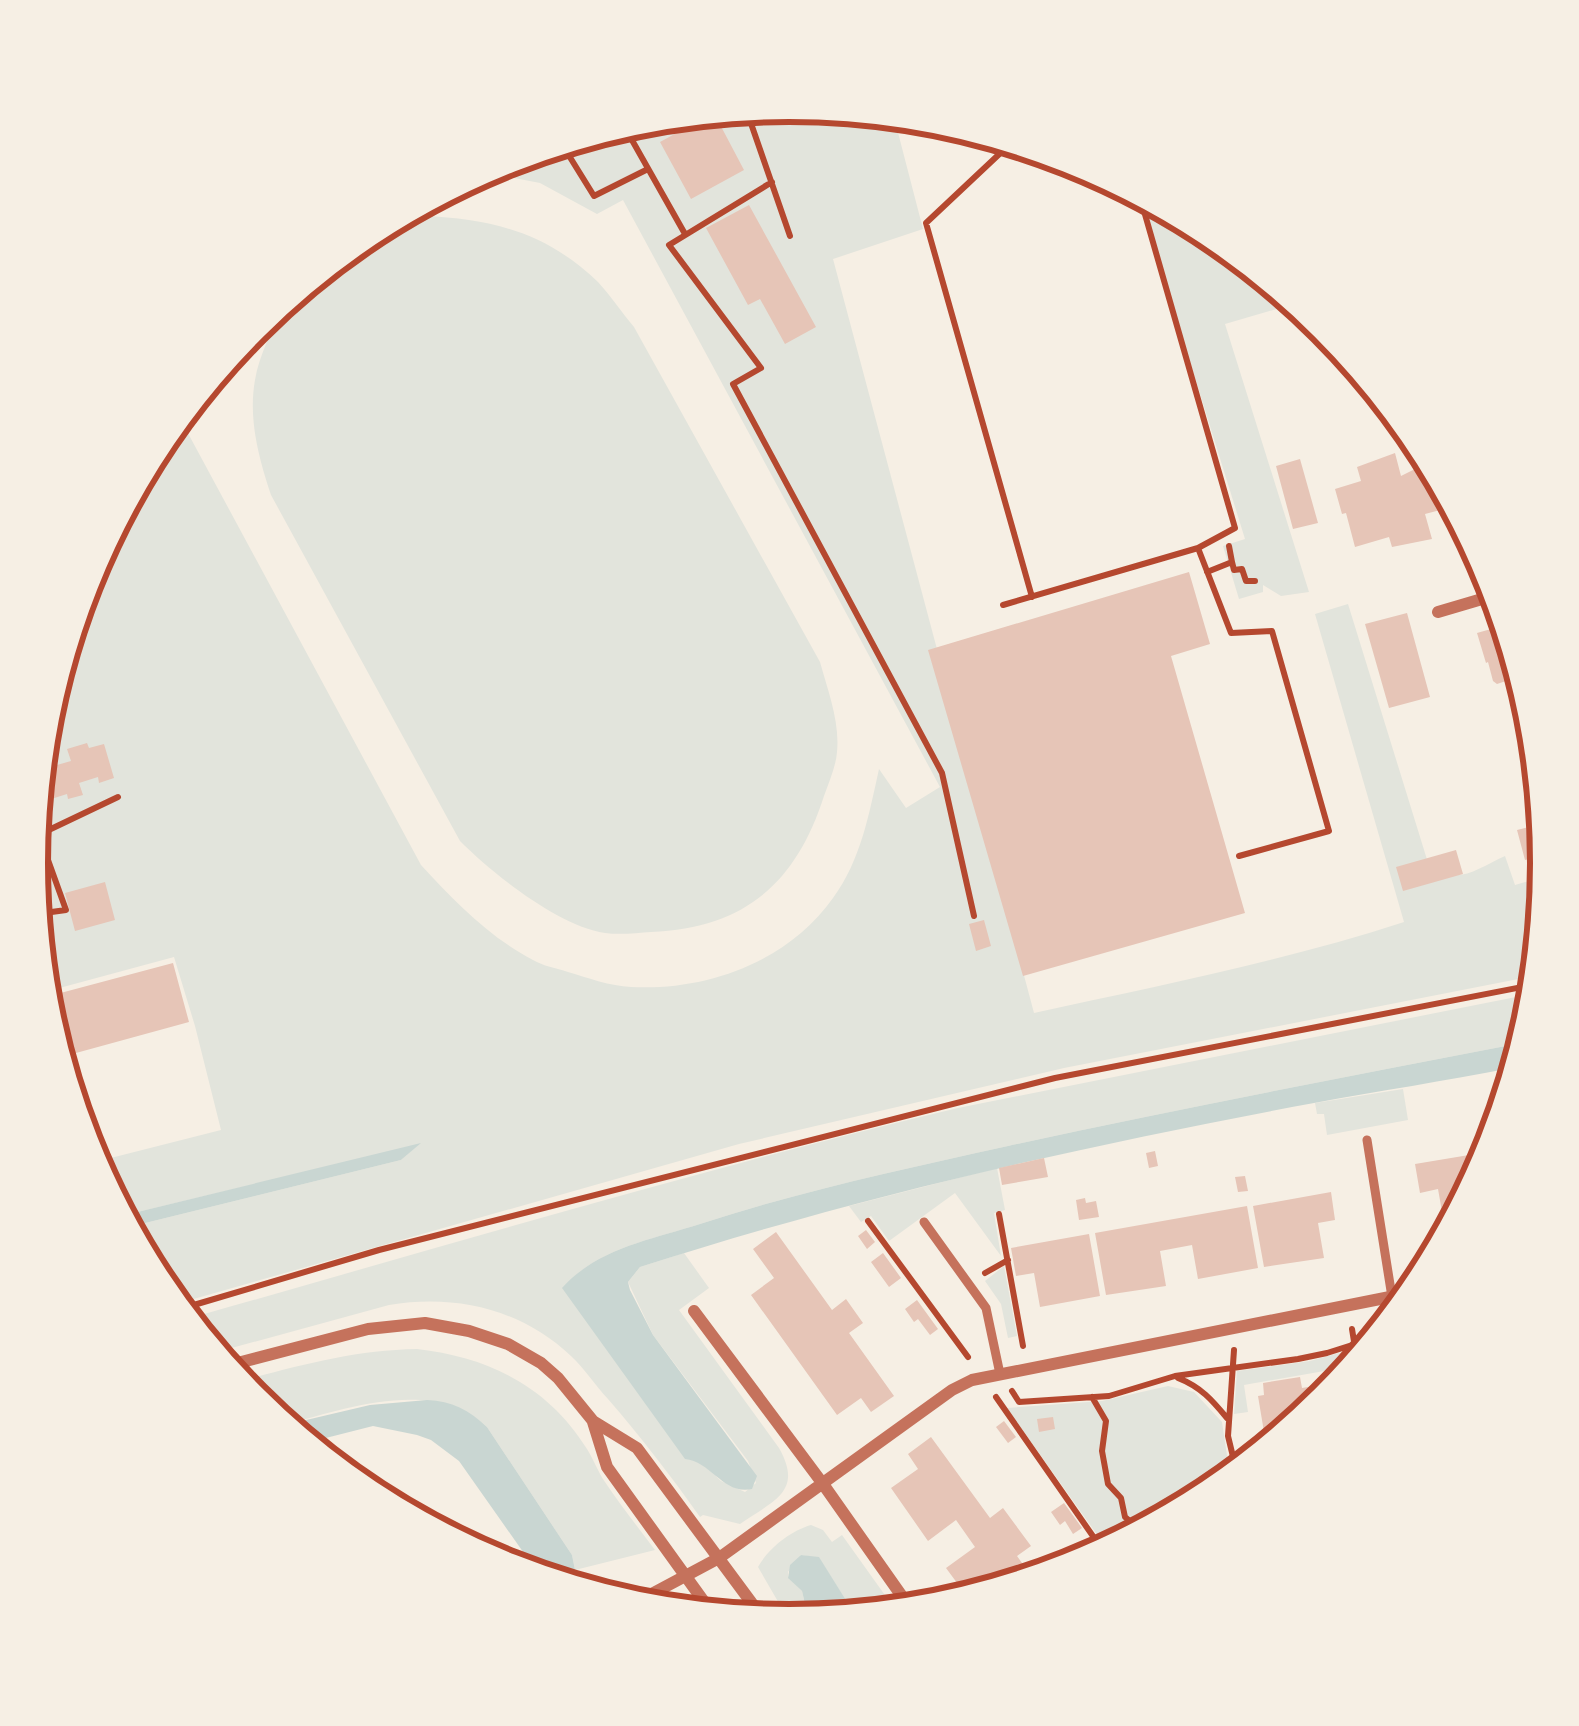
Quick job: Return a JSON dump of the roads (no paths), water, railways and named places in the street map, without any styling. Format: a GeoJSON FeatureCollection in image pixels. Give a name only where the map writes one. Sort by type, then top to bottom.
{"type":"FeatureCollection","features":[{"type":"Feature","properties":{"kind":"street"},"geometry":{"type":"LineString","coordinates":[[1438,612],[1482,599]]}},
{"type":"Feature","properties":{"kind":"street"},"geometry":{"type":"LineString","coordinates":[[656,1592],[718,1558],[972,1380],[1390,1297]]}},
{"type":"Feature","properties":{"kind":"street"},"geometry":{"type":"LineString","coordinates":[[694,1311],[901,1595]]}},
{"type":"Feature","properties":{"kind":"street"},"geometry":{"type":"LineString","coordinates":[[241,1362],[368,1329],[425,1324],[508,1344],[558,1378],[592,1421],[607,1467],[702,1599]]}},
{"type":"Feature","properties":{"kind":"street"},"geometry":{"type":"LineString","coordinates":[[592,1421],[637,1448],[752,1603]]}},
{"type":"Feature","properties":{"kind":"lane"},"geometry":{"type":"LineString","coordinates":[[1367,1140],[1395,1290]]}},
{"type":"Feature","properties":{"kind":"lane"},"geometry":{"type":"LineString","coordinates":[[924,1222],[986,1308],[1000,1374]]}}]}
